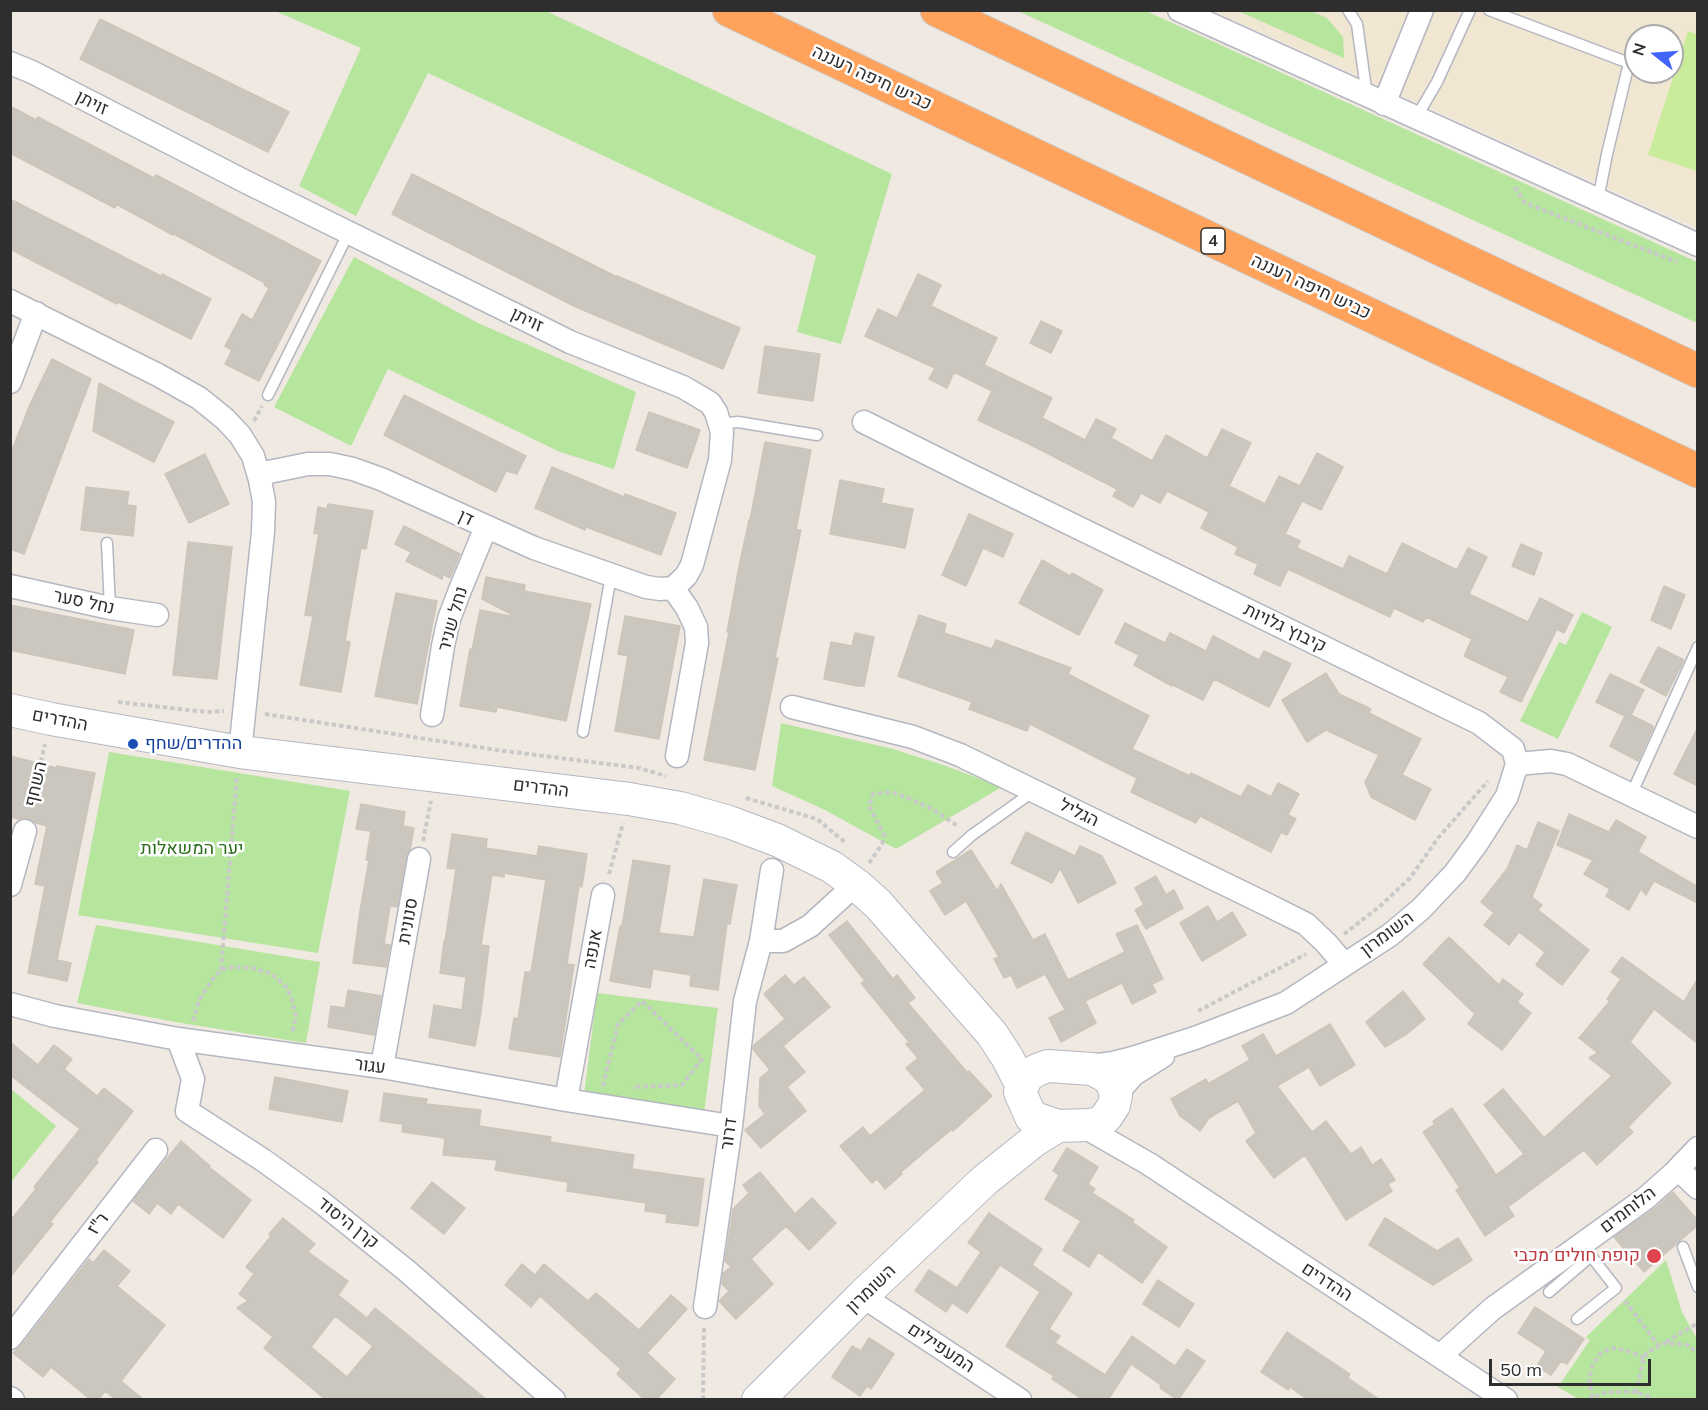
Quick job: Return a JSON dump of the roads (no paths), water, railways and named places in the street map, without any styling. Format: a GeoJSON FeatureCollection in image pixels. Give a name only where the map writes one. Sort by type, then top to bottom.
{"type":"FeatureCollection","features":[{"type":"Feature","properties":{"kind":"highway","name":"כביש חיפה רעננה"},"geometry":{"type":"LineString","coordinates":[[729,10],[1698,471]]}},
{"type":"Feature","properties":{"kind":"highway"},"geometry":{"type":"LineString","coordinates":[[937,10],[1698,372]]}},
{"type":"Feature","properties":{"kind":"street"},"geometry":{"type":"LineString","coordinates":[[1179,10],[1698,245]]}},
{"type":"Feature","properties":{"kind":"street"},"geometry":{"type":"LineString","coordinates":[[1376,100],[1422,10]]}},
{"type":"Feature","properties":{"kind":"street","name":"זויתן"},"geometry":{"type":"LineString","coordinates":[[10,63],[570,342],[683,387],[710,403],[717,412],[720,424]]}},
{"type":"Feature","properties":{"kind":"street"},"geometry":{"type":"LineString","coordinates":[[10,301],[199,398],[225,418],[240,435],[253,456],[264,502],[263,532],[240,752]]}},
{"type":"Feature","properties":{"kind":"street"},"geometry":{"type":"LineString","coordinates":[[10,382],[36,313]]}},
{"type":"Feature","properties":{"kind":"street","name":"קיבוץ גלויות"},"geometry":{"type":"LineString","coordinates":[[864,422],[1479,723],[1513,749],[1517,764]]}},
{"type":"Feature","properties":{"kind":"street"},"geometry":{"type":"LineString","coordinates":[[677,756],[697,642],[696,627],[687,608],[673,588],[686,576],[692,564],[720,460],[722,432],[720,424]]}},
{"type":"Feature","properties":{"kind":"street","name":"דן"},"geometry":{"type":"LineString","coordinates":[[259,474],[308,464],[330,464],[341,467],[381,479],[534,549],[646,587],[673,588]]}},
{"type":"Feature","properties":{"kind":"street","name":"נחל שניר"},"geometry":{"type":"LineString","coordinates":[[432,715],[449,619],[486,527]]}},
{"type":"Feature","properties":{"kind":"street","name":"נחל סער"},"geometry":{"type":"LineString","coordinates":[[10,586],[110,608],[157,615]]}},
{"type":"Feature","properties":{"kind":"street","name":"הגליל"},"geometry":{"type":"LineString","coordinates":[[792,707],[913,737],[960,755],[1306,924],[1344,964]]}},
{"type":"Feature","properties":{"kind":"street","name":"ההדרים"},"geometry":{"type":"LineString","coordinates":[[10,710],[240,752],[629,799],[680,808],[729,822],[777,840],[832,867],[863,874],[878,904],[992,1034],[1022,1086]]}},
{"type":"Feature","properties":{"kind":"street"},"geometry":{"type":"LineString","coordinates":[[1517,764],[1551,761],[1567,764],[1698,827]]}},
{"type":"Feature","properties":{"kind":"street","name":"השומרון"},"geometry":{"type":"LineString","coordinates":[[1067,1067],[1113,1063],[1192,1027],[1286,1004],[1390,935],[1421,909],[1455,873],[1478,843],[1507,796],[1517,764]]}},
{"type":"Feature","properties":{"kind":"street","name":"השחף"},"geometry":{"type":"LineString","coordinates":[[10,885],[24,831]]}},
{"type":"Feature","properties":{"kind":"street","name":"סנונית"},"geometry":{"type":"LineString","coordinates":[[382,1067],[419,859]]}},
{"type":"Feature","properties":{"kind":"street","name":"דרור"},"geometry":{"type":"LineString","coordinates":[[705,1307],[731,1126],[745,1001],[761,941],[772,870]]}},
{"type":"Feature","properties":{"kind":"street"},"geometry":{"type":"LineString","coordinates":[[761,941],[783,941],[810,927],[863,874]]}},
{"type":"Feature","properties":{"kind":"street","name":"אנפה"},"geometry":{"type":"LineString","coordinates":[[566,1101],[603,895]]}},
{"type":"Feature","properties":{"kind":"street","name":"עגור"},"geometry":{"type":"LineString","coordinates":[[10,1004],[78,1021],[183,1040],[382,1067],[566,1101],[731,1126]]}},
{"type":"Feature","properties":{"kind":"street","name":"השומרון"},"geometry":{"type":"LineString","coordinates":[[1115,1100],[1133,1075],[1192,1027]]}},
{"type":"Feature","properties":{"kind":"street","name":"ההדרים"},"geometry":{"type":"LineString","coordinates":[[992,1034],[1022,1053],[1067,1067]]}},
{"type":"Feature","properties":{"kind":"street","name":"קרן היסוד"},"geometry":{"type":"LineString","coordinates":[[183,1040],[193,1078],[187,1111],[263,1160],[321,1202],[407,1270],[554,1400]]}},
{"type":"Feature","properties":{"kind":"street"},"geometry":{"type":"LineString","coordinates":[[1067,1067],[1092,1069],[1107,1077],[1112,1083],[1115,1100],[1107,1116],[1100,1123],[1089,1125],[1057,1123],[1020,1092],[1028,1076],[1037,1070],[1067,1067]]}},
{"type":"Feature","properties":{"kind":"street","name":"ההדרים"},"geometry":{"type":"LineString","coordinates":[[1115,1100],[1125,1135],[1149,1164]]}},
{"type":"Feature","properties":{"kind":"street","name":"השומרון"},"geometry":{"type":"LineString","coordinates":[[758,1400],[862,1296],[986,1180],[1057,1123]]}},
{"type":"Feature","properties":{"kind":"street","name":"ההדרים"},"geometry":{"type":"LineString","coordinates":[[1057,1123],[1149,1164],[1506,1400]]}},
{"type":"Feature","properties":{"kind":"street","name":"הלוחמים"},"geometry":{"type":"LineString","coordinates":[[1440,1356],[1479,1320],[1646,1198],[1698,1148]]}},
{"type":"Feature","properties":{"kind":"street","name":"ר\"ז"},"geometry":{"type":"LineString","coordinates":[[10,1338],[156,1150]]}},
{"type":"Feature","properties":{"kind":"street"},"geometry":{"type":"LineString","coordinates":[[1678,1169],[1698,1188]]}},
{"type":"Feature","properties":{"kind":"street","name":"המעפילים"},"geometry":{"type":"LineString","coordinates":[[862,1296],[1020,1400]]}},
{"type":"Feature","properties":{"kind":"lane"},"geometry":{"type":"LineString","coordinates":[[1348,10],[1357,24],[1376,100]]}},
{"type":"Feature","properties":{"kind":"lane"},"geometry":{"type":"LineString","coordinates":[[1416,118],[1437,82],[1470,10]]}},
{"type":"Feature","properties":{"kind":"lane"},"geometry":{"type":"LineString","coordinates":[[1489,10],[1629,63],[1598,200]]}},
{"type":"Feature","properties":{"kind":"lane"},"geometry":{"type":"LineString","coordinates":[[268,395],[349,232]]}},
{"type":"Feature","properties":{"kind":"lane"},"geometry":{"type":"LineString","coordinates":[[720,424],[738,423],[817,435]]}},
{"type":"Feature","properties":{"kind":"lane"},"geometry":{"type":"LineString","coordinates":[[107,543],[110,608]]}},
{"type":"Feature","properties":{"kind":"lane"},"geometry":{"type":"LineString","coordinates":[[584,732],[611,576]]}},
{"type":"Feature","properties":{"kind":"lane"},"geometry":{"type":"LineString","coordinates":[[1632,795],[1698,647]]}},
{"type":"Feature","properties":{"kind":"lane"},"geometry":{"type":"LineString","coordinates":[[953,852],[972,835],[1035,791]]}},
{"type":"Feature","properties":{"kind":"lane"},"geometry":{"type":"LineString","coordinates":[[1683,1246],[1698,1287]]}},
{"type":"Feature","properties":{"kind":"lane"},"geometry":{"type":"LineString","coordinates":[[1565,1257],[1591,1256]]}},
{"type":"Feature","properties":{"kind":"lane"},"geometry":{"type":"LineString","coordinates":[[1576,1319],[1616,1288],[1591,1256]]}},
{"type":"Feature","properties":{"kind":"lane"},"geometry":{"type":"LineString","coordinates":[[1549,1292],[1591,1256]]}},
{"type":"Feature","properties":{"kind":"place","name":"ההדרים/שחף"},"geometry":{"type":"Point","coordinates":[133,744]}},
{"type":"Feature","properties":{"kind":"place","name":"קופת חולים מכבי"},"geometry":{"type":"Point","coordinates":[1654,1256]}},
{"type":"Feature","properties":{"kind":"park label","name":"יער המשאלות"},"geometry":{"type":"Point","coordinates":[192,849]}}]}
